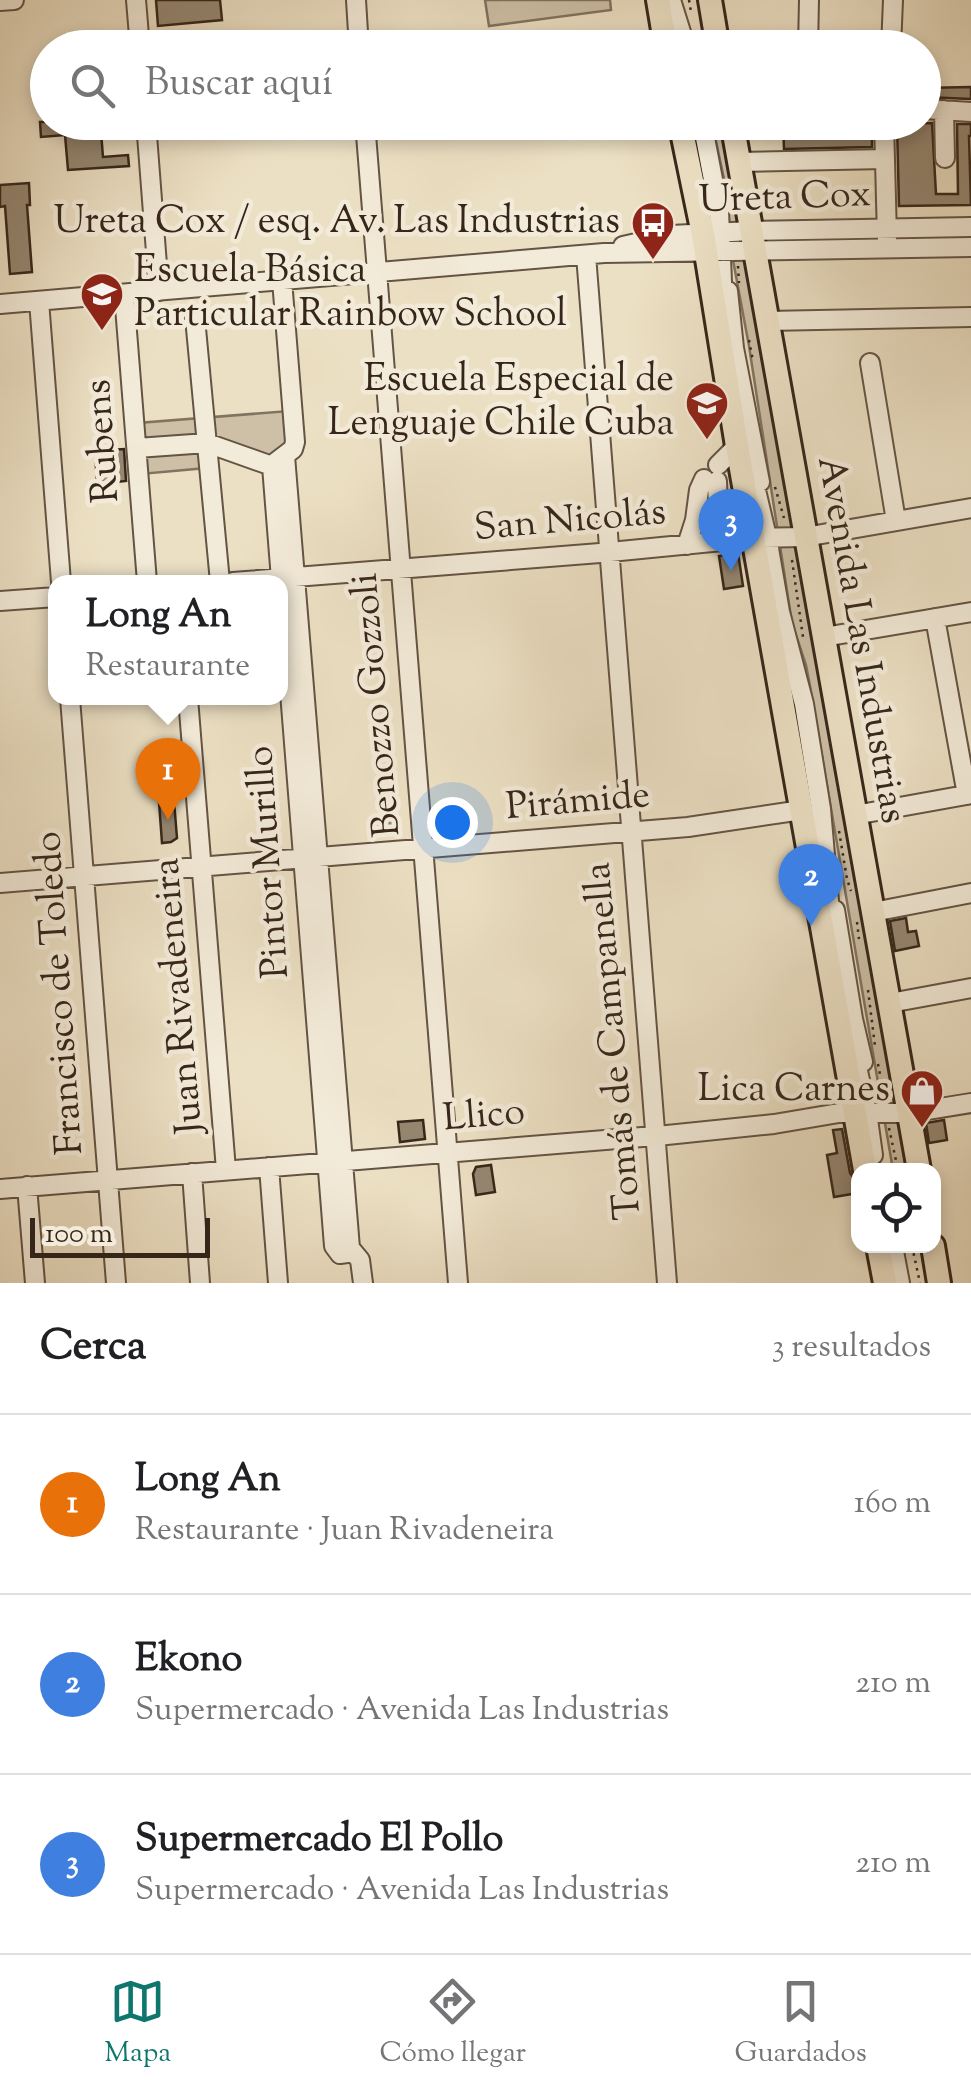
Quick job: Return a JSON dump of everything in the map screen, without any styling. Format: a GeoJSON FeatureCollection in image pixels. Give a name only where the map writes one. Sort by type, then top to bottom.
{"type":"FeatureCollection","features":[{"type":"Feature","properties":{"kind":"main road"},"geometry":{"type":"LineString","coordinates":[[658,0],[663,30]]}},
{"type":"Feature","properties":{"kind":"main road"},"geometry":{"type":"LineString","coordinates":[[710,0],[715,30]]}},
{"type":"Feature","properties":{"kind":"main road","name":"Avenida Las Industrias"},"geometry":{"type":"LineString","coordinates":[[687,140],[728,243],[767,321],[771,537],[802,810],[878,1112],[915,1163]]}},
{"type":"Feature","properties":{"kind":"main road","name":"Avenida Las Industrias"},"geometry":{"type":"LineString","coordinates":[[735,140],[739,162],[728,243],[736,446],[746,500],[771,537],[814,642],[846,819],[890,1004],[878,1112],[867,1163]]}},
{"type":"Feature","properties":{"kind":"main road"},"geometry":{"type":"LineString","coordinates":[[879,1253],[885,1283]]}},
{"type":"Feature","properties":{"kind":"main road"},"geometry":{"type":"LineString","coordinates":[[933,1253],[939,1283]]}},
{"type":"Feature","properties":{"kind":"street"},"geometry":{"type":"LineString","coordinates":[[0,1],[14,0]]}},
{"type":"Feature","properties":{"kind":"street"},"geometry":{"type":"LineString","coordinates":[[136,0],[138,30]]}},
{"type":"Feature","properties":{"kind":"street"},"geometry":{"type":"LineString","coordinates":[[356,0],[358,30]]}},
{"type":"Feature","properties":{"kind":"street"},"geometry":{"type":"LineString","coordinates":[[674,0],[683,30]]}},
{"type":"Feature","properties":{"kind":"street"},"geometry":{"type":"LineString","coordinates":[[809,30],[810,0]]}},
{"type":"Feature","properties":{"kind":"street"},"geometry":{"type":"LineString","coordinates":[[892,30],[893,0]]}},
{"type":"Feature","properties":{"kind":"street"},"geometry":{"type":"LineString","coordinates":[[941,110],[971,112]]}},
{"type":"Feature","properties":{"kind":"street"},"geometry":{"type":"LineString","coordinates":[[944,110],[946,158]]}},
{"type":"Feature","properties":{"kind":"street"},"geometry":{"type":"LineString","coordinates":[[147,140],[160,291]]}},
{"type":"Feature","properties":{"kind":"street","name":"Benozzo Gozzoli"},"geometry":{"type":"LineString","coordinates":[[366,140],[458,1283]]}},
{"type":"Feature","properties":{"kind":"street"},"geometry":{"type":"LineString","coordinates":[[709,140],[728,243],[728,348],[747,452],[806,682],[823,779],[839,935],[853,1019],[878,1112],[878,1163]]}},
{"type":"Feature","properties":{"kind":"street"},"geometry":{"type":"LineString","coordinates":[[884,140],[887,248]]}},
{"type":"Feature","properties":{"kind":"street"},"geometry":{"type":"LineString","coordinates":[[739,162],[885,159]]}},
{"type":"Feature","properties":{"kind":"street","name":"Ureta Cox"},"geometry":{"type":"LineString","coordinates":[[0,304],[886,228],[971,227]]}},
{"type":"Feature","properties":{"kind":"street","name":"Ureta Cox"},"geometry":{"type":"LineString","coordinates":[[728,243],[971,247]]}},
{"type":"Feature","properties":{"kind":"street","name":"Tomás de Campanella"},"geometry":{"type":"LineString","coordinates":[[595,254],[609,552],[667,1283]]}},
{"type":"Feature","properties":{"kind":"street","name":"Pintor Murillo"},"geometry":{"type":"LineString","coordinates":[[282,280],[295,442],[293,449],[278,461],[288,575]]}},
{"type":"Feature","properties":{"kind":"street","name":"Rubens"},"geometry":{"type":"LineString","coordinates":[[120,294],[138,448],[147,575]]}},
{"type":"Feature","properties":{"kind":"street","name":"Rubens"},"geometry":{"type":"LineString","coordinates":[[120,294],[137,575]]}},
{"type":"Feature","properties":{"kind":"street"},"geometry":{"type":"LineString","coordinates":[[39,301],[60,575]]}},
{"type":"Feature","properties":{"kind":"street"},"geometry":{"type":"LineString","coordinates":[[201,317],[219,575]]}},
{"type":"Feature","properties":{"kind":"street"},"geometry":{"type":"LineString","coordinates":[[767,321],[971,317]]}},
{"type":"Feature","properties":{"kind":"street"},"geometry":{"type":"LineString","coordinates":[[870,363],[896,521]]}},
{"type":"Feature","properties":{"kind":"street"},"geometry":{"type":"LineString","coordinates":[[138,448],[209,444],[278,461]]}},
{"type":"Feature","properties":{"kind":"street"},"geometry":{"type":"LineString","coordinates":[[697,509],[736,446]]}},
{"type":"Feature","properties":{"kind":"street"},"geometry":{"type":"LineString","coordinates":[[715,484],[771,537]]}},
{"type":"Feature","properties":{"kind":"street"},"geometry":{"type":"LineString","coordinates":[[687,545],[699,490],[715,484],[746,500]]}},
{"type":"Feature","properties":{"kind":"street","name":"San Nicolás"},"geometry":{"type":"LineString","coordinates":[[288,578],[771,537],[971,508]]}},
{"type":"Feature","properties":{"kind":"street","name":"Pintor Murillo"},"geometry":{"type":"LineString","coordinates":[[288,578],[335,1162],[335,1249],[342,1254],[350,1248],[360,1260],[363,1283]]}},
{"type":"Feature","properties":{"kind":"street"},"geometry":{"type":"LineString","coordinates":[[0,601],[48,598]]}},
{"type":"Feature","properties":{"kind":"street"},"geometry":{"type":"LineString","coordinates":[[814,642],[971,612]]}},
{"type":"Feature","properties":{"kind":"street"},"geometry":{"type":"LineString","coordinates":[[846,819],[969,795],[935,618]]}},
{"type":"Feature","properties":{"kind":"street","name":"Francisco de Toledo"},"geometry":{"type":"LineString","coordinates":[[71,705],[116,1283]]}},
{"type":"Feature","properties":{"kind":"street","name":"Juan Rivadeneira"},"geometry":{"type":"LineString","coordinates":[[189,705],[226,1170]]}},
{"type":"Feature","properties":{"kind":"street","name":"Pirámide"},"geometry":{"type":"LineString","coordinates":[[0,882],[714,825],[802,810]]}},
{"type":"Feature","properties":{"kind":"street"},"geometry":{"type":"LineString","coordinates":[[866,914],[971,893]]}},
{"type":"Feature","properties":{"kind":"street"},"geometry":{"type":"LineString","coordinates":[[890,1004],[971,988]]}},
{"type":"Feature","properties":{"kind":"street","name":"Llico"},"geometry":{"type":"LineString","coordinates":[[0,1189],[655,1136],[971,1103]]}},
{"type":"Feature","properties":{"kind":"street"},"geometry":{"type":"LineString","coordinates":[[269,1167],[278,1283]]}},
{"type":"Feature","properties":{"kind":"street"},"geometry":{"type":"LineString","coordinates":[[192,1173],[200,1283]]}},
{"type":"Feature","properties":{"kind":"street"},"geometry":{"type":"LineString","coordinates":[[27,1186],[35,1283]]}},
{"type":"Feature","properties":{"kind":"street"},"geometry":{"type":"LineString","coordinates":[[891,1253],[897,1283]]}},
{"type":"Feature","properties":{"kind":"path"},"geometry":{"type":"LineString","coordinates":[[728,243],[740,285]]}},
{"type":"Feature","properties":{"kind":"path"},"geometry":{"type":"LineString","coordinates":[[749,339],[755,373]]}},
{"type":"Feature","properties":{"kind":"path"},"geometry":{"type":"LineString","coordinates":[[774,482],[771,537],[814,642]]}},
{"type":"Feature","properties":{"kind":"path"},"geometry":{"type":"LineString","coordinates":[[846,819],[846,879],[855,896]]}},
{"type":"Feature","properties":{"kind":"path"},"geometry":{"type":"LineString","coordinates":[[863,947],[856,930],[866,914]]}},
{"type":"Feature","properties":{"kind":"path"},"geometry":{"type":"LineString","coordinates":[[869,987],[878,1112],[896,1163]]}},
{"type":"Feature","properties":{"kind":"path"},"geometry":{"type":"LineString","coordinates":[[914,1253],[920,1283]]}},
{"type":"Feature","properties":{"kind":"shaded area"},"geometry":{"type":"Polygon","coordinates":[[[485,0],[610,0],[611,10],[489,26],[485,0]]]}},
{"type":"Feature","properties":{"kind":"shaded area"},"geometry":{"type":"Polygon","coordinates":[[[716,140],[731,140],[913,1163],[892,1163],[810,686],[792,623],[733,260],[726,188],[716,140]]]}},
{"type":"Feature","properties":{"kind":"shaded area"},"geometry":{"type":"Polygon","coordinates":[[[289,411],[291,445],[270,464],[210,440],[140,446],[138,423],[289,411]]]}},
{"type":"Feature","properties":{"kind":"shaded area"},"geometry":{"type":"Polygon","coordinates":[[[204,448],[206,468],[141,474],[140,453],[204,448]]]}},
{"type":"Feature","properties":{"kind":"building"},"geometry":{"type":"Polygon","coordinates":[[[156,0],[220,0],[222,20],[158,26],[156,0]]]}},
{"type":"Feature","properties":{"kind":"building"},"geometry":{"type":"Polygon","coordinates":[[[971,87],[971,99],[941,98],[941,88],[971,87]]]}},
{"type":"Feature","properties":{"kind":"building"},"geometry":{"type":"Polygon","coordinates":[[[957,124],[971,124],[971,205],[899,206],[897,140],[933,140],[936,194],[958,194],[957,124]]]}},
{"type":"Feature","properties":{"kind":"building"},"geometry":{"type":"Polygon","coordinates":[[[65,140],[102,140],[103,157],[128,155],[129,166],[68,170],[65,140]]]}},
{"type":"Feature","properties":{"kind":"building"},"geometry":{"type":"Polygon","coordinates":[[[784,140],[872,140],[872,147],[784,149],[784,140]]]}},
{"type":"Feature","properties":{"kind":"building"},"geometry":{"type":"Polygon","coordinates":[[[29,183],[32,272],[10,274],[0,185],[29,183]]]}},
{"type":"Feature","properties":{"kind":"building"},"geometry":{"type":"Polygon","coordinates":[[[124,449],[126,481],[97,484],[95,451],[124,449]]]}},
{"type":"Feature","properties":{"kind":"building"},"geometry":{"type":"Polygon","coordinates":[[[738,553],[743,586],[724,589],[719,556],[738,553]]]}},
{"type":"Feature","properties":{"kind":"building"},"geometry":{"type":"Polygon","coordinates":[[[174,801],[177,838],[162,843],[159,802],[174,801]]]}},
{"type":"Feature","properties":{"kind":"building"},"geometry":{"type":"Polygon","coordinates":[[[398,816],[399,831],[378,833],[377,817],[398,816]]]}},
{"type":"Feature","properties":{"kind":"building"},"geometry":{"type":"Polygon","coordinates":[[[181,884],[183,905],[164,907],[162,886],[181,884]]]}},
{"type":"Feature","properties":{"kind":"building"},"geometry":{"type":"Polygon","coordinates":[[[906,918],[908,932],[916,931],[919,946],[895,951],[890,921],[906,918]]]}},
{"type":"Feature","properties":{"kind":"building"},"geometry":{"type":"Polygon","coordinates":[[[423,1120],[425,1139],[400,1142],[398,1122],[423,1120]]]}},
{"type":"Feature","properties":{"kind":"building"},"geometry":{"type":"Polygon","coordinates":[[[944,1120],[947,1140],[929,1143],[926,1123],[944,1120]]]}},
{"type":"Feature","properties":{"kind":"building"},"geometry":{"type":"Polygon","coordinates":[[[842,1129],[851,1174],[851,1194],[834,1197],[827,1155],[837,1153],[833,1130],[842,1129]]]}},
{"type":"Feature","properties":{"kind":"building"},"geometry":{"type":"Polygon","coordinates":[[[491,1165],[495,1192],[476,1195],[476,1167],[491,1165]]]}},
{"type":"Feature","properties":{"kind":"place","name":"Ureta Cox / esq. Av. Las Industrias"},"geometry":{"type":"Point","coordinates":[653,261]}},
{"type":"Feature","properties":{"kind":"place","name":"Escuela Básica Particular Rainbow School"},"geometry":{"type":"Point","coordinates":[102,332]}},
{"type":"Feature","properties":{"kind":"place","name":"Escuela Especial de Lenguaje Chile Cuba"},"geometry":{"type":"Point","coordinates":[707,441]}},
{"type":"Feature","properties":{"kind":"place","name":"Supermercado El Pollo"},"geometry":{"type":"Point","coordinates":[731,571]}},
{"type":"Feature","properties":{"kind":"place","name":"Long An"},"geometry":{"type":"Point","coordinates":[168,820]}},
{"type":"Feature","properties":{"kind":"place","name":"Ekono"},"geometry":{"type":"Point","coordinates":[811,926]}},
{"type":"Feature","properties":{"kind":"place","name":"Lica Carnes"},"geometry":{"type":"Point","coordinates":[922,1129]}}]}
